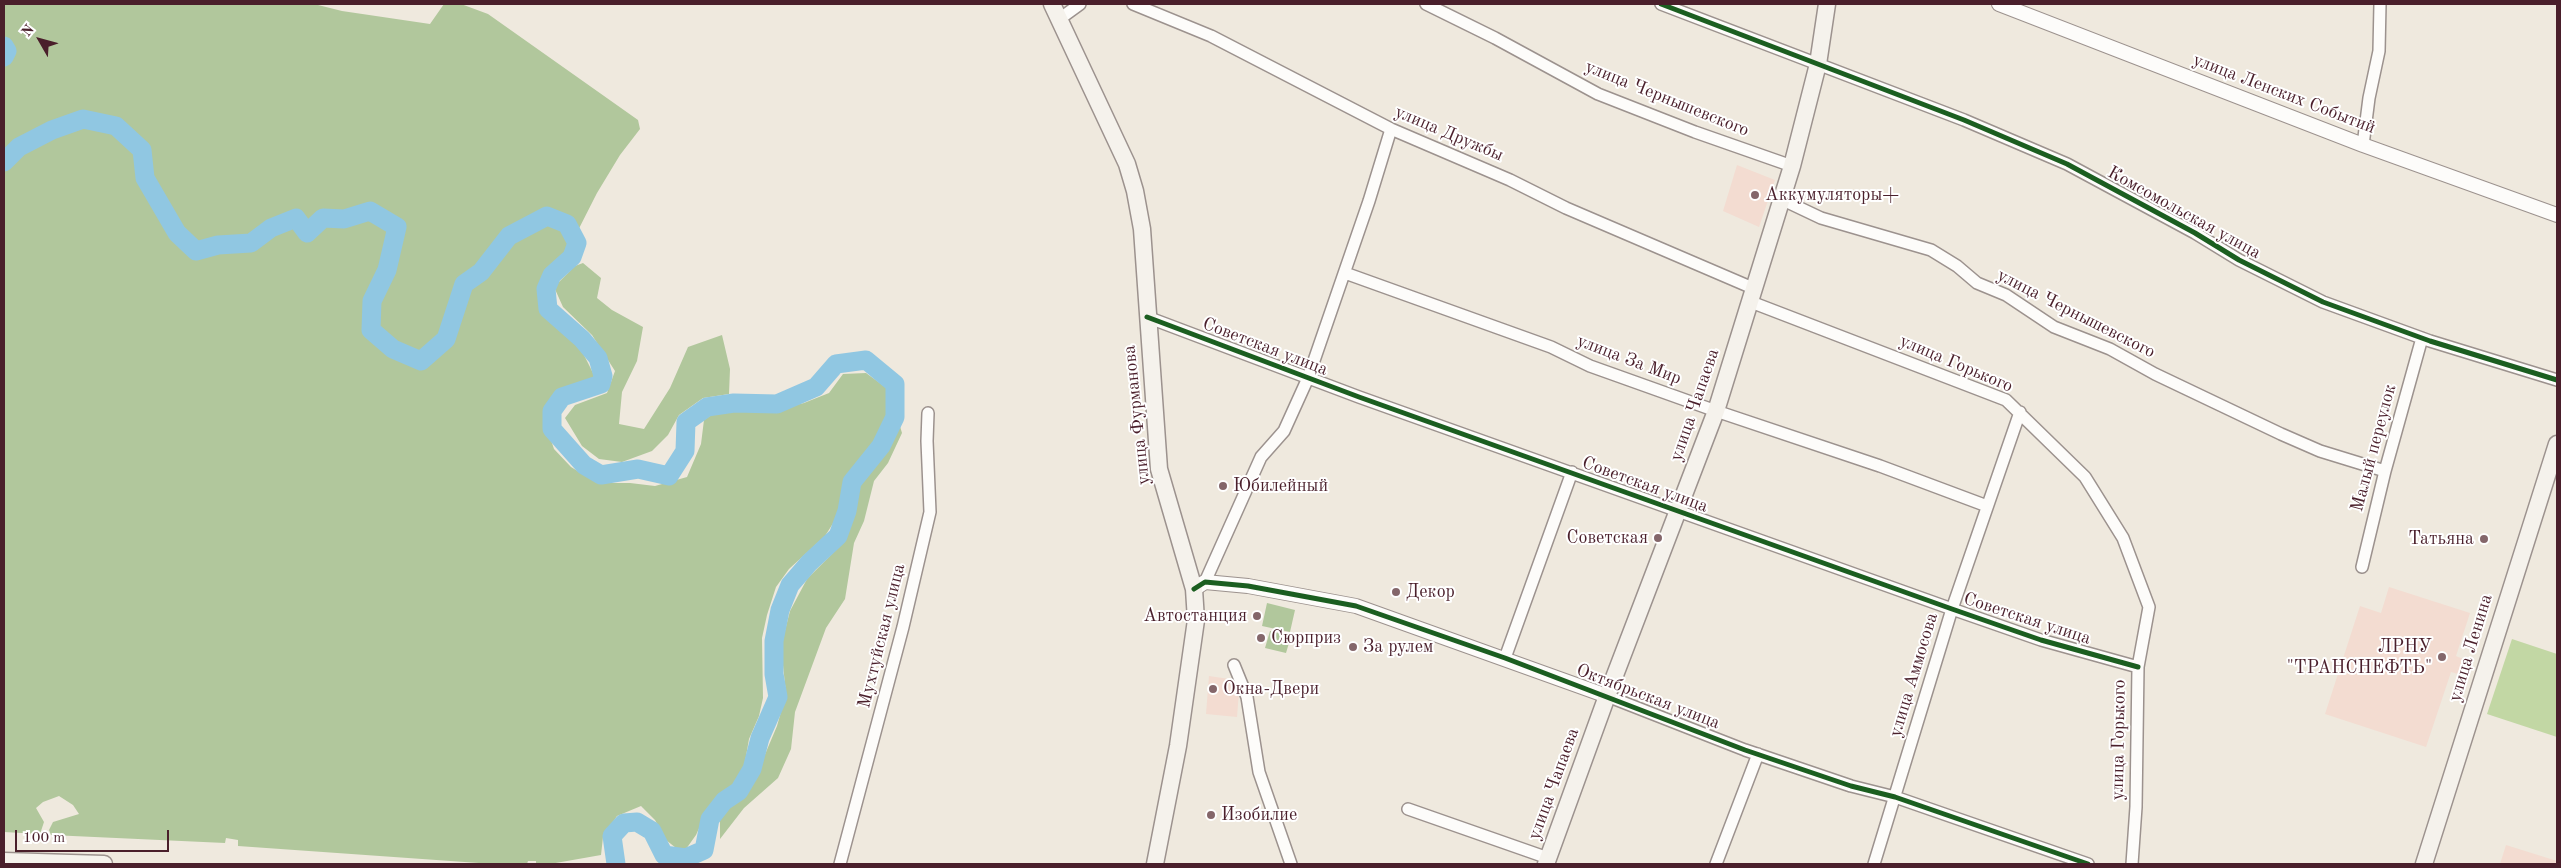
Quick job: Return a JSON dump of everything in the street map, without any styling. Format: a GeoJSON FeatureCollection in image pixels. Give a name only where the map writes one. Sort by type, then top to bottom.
{"type":"FeatureCollection","features":[{"type":"Feature","properties":{"kind":"main road","name":"улица Фурманова"},"geometry":{"type":"LineString","coordinates":[[1052,4],[1127,164],[1142,229],[1159,469],[1199,586],[1180,737],[1155,864]]}},
{"type":"Feature","properties":{"kind":"main road","name":"улица Чапаева"},"geometry":{"type":"LineString","coordinates":[[1547,861],[1607,696],[1716,411],[1792,166],[1818,64],[1827,4]]}},
{"type":"Feature","properties":{"kind":"main road","name":"улица Ленина"},"geometry":{"type":"LineString","coordinates":[[2424,864],[2557,444]]}},
{"type":"Feature","properties":{"kind":"main road"},"geometry":{"type":"LineString","coordinates":[[4,861],[104,864]]}},
{"type":"Feature","properties":{"kind":"street"},"geometry":{"type":"LineString","coordinates":[[1058,20],[1080,4]]}},
{"type":"Feature","properties":{"kind":"street","name":"улица Дружбы"},"geometry":{"type":"LineString","coordinates":[[1133,4],[1211,36],[1391,129],[1510,180],[1753,295]]}},
{"type":"Feature","properties":{"kind":"street","name":"улица Чернышевского"},"geometry":{"type":"LineString","coordinates":[[1426,4],[1598,94],[1695,132],[1792,166]]}},
{"type":"Feature","properties":{"kind":"street","name":"Комсомольская улица"},"geometry":{"type":"LineString","coordinates":[[1661,4],[1964,120],[2066,164],[2195,233],[2239,260],[2323,302],[2422,338],[2557,380]]}},
{"type":"Feature","properties":{"kind":"street","name":"улица Ленских Событий"},"geometry":{"type":"LineString","coordinates":[[1999,4],[2363,146],[2557,215]]}},
{"type":"Feature","properties":{"kind":"street"},"geometry":{"type":"LineString","coordinates":[[2363,146],[2369,98],[2380,51],[2380,4]]}},
{"type":"Feature","properties":{"kind":"street"},"geometry":{"type":"LineString","coordinates":[[1199,586],[1261,458],[1284,432],[1308,378],[1345,272],[1391,129]]}},
{"type":"Feature","properties":{"kind":"street","name":"улица Чернышевского"},"geometry":{"type":"LineString","coordinates":[[1781,199],[1822,218],[1932,250],[1957,266],[1977,283],[2006,295],[2054,327],[2110,349],[2155,374],[2320,451],[2385,471]]}},
{"type":"Feature","properties":{"kind":"street","name":"улица За Мир"},"geometry":{"type":"LineString","coordinates":[[1345,272],[1551,347],[1590,366],[1880,466],[1987,506]]}},
{"type":"Feature","properties":{"kind":"street","name":"улица Горького"},"geometry":{"type":"LineString","coordinates":[[1753,295],[2006,400],[2085,477],[2123,538],[2148,607],[2138,667],[2136,807],[2132,864]]}},
{"type":"Feature","properties":{"kind":"street","name":"Советская улица"},"geometry":{"type":"LineString","coordinates":[[1147,317],[1308,378],[1952,609],[2041,640],[2138,667]]}},
{"type":"Feature","properties":{"kind":"street","name":"Малый переулок"},"geometry":{"type":"LineString","coordinates":[[2362,567],[2385,471],[2422,338]]}},
{"type":"Feature","properties":{"kind":"street","name":"улица Аммосова"},"geometry":{"type":"LineString","coordinates":[[1874,864],[1952,609],[2020,412]]}},
{"type":"Feature","properties":{"kind":"street","name":"Мухтуйская улица"},"geometry":{"type":"LineString","coordinates":[[840,864],[904,627],[930,512],[927,441],[928,413]]}},
{"type":"Feature","properties":{"kind":"street"},"geometry":{"type":"LineString","coordinates":[[1505,658],[1572,472]]}},
{"type":"Feature","properties":{"kind":"street","name":"Октябрьская улица"},"geometry":{"type":"LineString","coordinates":[[1199,586],[1248,586],[1356,606],[1505,658],[1758,754],[1851,786],[1895,797],[2088,864]]}},
{"type":"Feature","properties":{"kind":"street"},"geometry":{"type":"LineString","coordinates":[[1234,665],[1247,697],[1259,772],[1291,864]]}},
{"type":"Feature","properties":{"kind":"street"},"geometry":{"type":"LineString","coordinates":[[1716,864],[1758,754]]}},
{"type":"Feature","properties":{"kind":"street"},"geometry":{"type":"LineString","coordinates":[[1408,809],[1547,861]]}},
{"type":"Feature","properties":{"kind":"shaded area"},"geometry":{"type":"Polygon","coordinates":[[[1737,165],[1775,180],[1759,227],[1723,211],[1737,165]]]}},
{"type":"Feature","properties":{"kind":"shaded area"},"geometry":{"type":"Polygon","coordinates":[[[2389,587],[2470,613],[2456,656],[2463,659],[2458,674],[2451,672],[2426,747],[2325,714],[2360,606],[2381,613],[2389,587]]]}},
{"type":"Feature","properties":{"kind":"shaded area"},"geometry":{"type":"Polygon","coordinates":[[[1209,676],[1236,680],[1239,692],[1237,717],[1206,714],[1209,676]]]}},
{"type":"Feature","properties":{"kind":"shaded area"},"geometry":{"type":"Polygon","coordinates":[[[2506,845],[2557,861],[2557,864],[2500,864],[2506,845]]]}},
{"type":"Feature","properties":{"kind":"green space"},"geometry":{"type":"Polygon","coordinates":[[[4,4],[314,4],[342,11],[430,24],[444,4],[461,4],[488,14],[638,120],[640,129],[620,155],[597,193],[564,258],[544,274],[538,293],[543,314],[578,343],[596,379],[561,393],[548,407],[545,422],[554,449],[571,467],[597,483],[630,483],[655,486],[687,477],[701,444],[704,420],[716,412],[740,410],[766,412],[804,403],[829,393],[843,374],[866,373],[888,389],[889,417],[860,467],[850,476],[843,489],[839,514],[825,536],[789,569],[776,587],[762,638],[763,698],[759,716],[749,739],[743,774],[707,811],[696,835],[686,849],[676,848],[666,840],[655,820],[641,806],[617,816],[603,837],[601,855],[550,864],[536,864],[536,861],[528,861],[527,864],[493,864],[238,846],[238,840],[226,838],[225,843],[51,835],[49,830],[53,822],[79,814],[73,805],[59,796],[43,802],[36,808],[44,822],[40,834],[4,832],[4,4]]]}},
{"type":"Feature","properties":{"kind":"green space"},"geometry":{"type":"Polygon","coordinates":[[[583,263],[601,278],[597,298],[612,310],[643,327],[637,361],[622,392],[619,424],[644,429],[670,388],[688,347],[722,335],[730,369],[729,394],[703,398],[679,415],[668,435],[652,451],[622,462],[599,459],[582,446],[565,418],[575,405],[607,393],[615,371],[592,335],[563,307],[554,287],[575,266],[583,263]]]}},
{"type":"Feature","properties":{"kind":"green space"},"geometry":{"type":"Polygon","coordinates":[[[899,423],[902,433],[888,463],[874,481],[864,521],[854,543],[845,599],[826,628],[795,712],[791,749],[778,778],[744,808],[720,839],[720,816],[741,796],[755,778],[777,726],[786,694],[781,646],[790,611],[807,579],[839,547],[860,484],[899,423]]]}},
{"type":"Feature","properties":{"kind":"green space"},"geometry":{"type":"Polygon","coordinates":[[[1267,603],[1295,610],[1290,632],[1262,626],[1267,603]]]}},
{"type":"Feature","properties":{"kind":"green space"},"geometry":{"type":"Polygon","coordinates":[[[1270,631],[1291,636],[1286,653],[1265,648],[1270,631]]]}},
{"type":"Feature","properties":{"kind":"green space"},"geometry":{"type":"Polygon","coordinates":[[[2512,639],[2557,654],[2557,737],[2487,714],[2512,639]]]}},
{"type":"Feature","properties":{"kind":"waterway"},"geometry":{"type":"LineString","coordinates":[[4,46],[7,51],[4,57]]}},
{"type":"Feature","properties":{"kind":"waterway"},"geometry":{"type":"LineString","coordinates":[[4,162],[19,147],[52,130],[83,119],[116,126],[142,150],[145,178],[177,233],[196,251],[218,245],[251,243],[271,228],[296,218],[307,233],[323,218],[344,219],[370,211],[397,227],[387,270],[372,301],[371,330],[393,349],[421,361],[446,339],[464,284],[481,272],[509,236],[547,216],[567,224],[577,243],[572,257],[552,275],[546,289],[548,309],[582,339],[598,358],[603,376],[601,384],[562,397],[552,411],[552,429],[584,465],[601,475],[638,469],[669,476],[685,451],[686,422],[707,407],[734,403],[777,404],[816,387],[836,364],[866,360],[895,384],[895,417],[881,446],[852,482],[847,511],[838,536],[809,563],[790,585],[780,610],[774,641],[774,674],[778,697],[760,738],[752,769],[739,791],[724,801],[710,819],[704,850],[686,858],[664,855],[652,831],[637,822],[624,823],[612,836],[616,864]]}},
{"type":"Feature","properties":{"kind":"cycle path"},"geometry":{"type":"LineString","coordinates":[[1661,4],[1964,120],[2067,164],[2195,233],[2239,260],[2323,302],[2430,341],[2557,380]]}},
{"type":"Feature","properties":{"kind":"cycle path"},"geometry":{"type":"LineString","coordinates":[[1147,317],[1359,397],[1952,609],[2041,640],[2138,667]]}},
{"type":"Feature","properties":{"kind":"cycle path"},"geometry":{"type":"LineString","coordinates":[[1194,589],[1205,582],[1248,586],[1356,606],[1505,658],[1745,750],[1851,786],[1895,797],[2088,864]]}},
{"type":"Feature","properties":{"kind":"place","name":"Аккумуляторы+"},"geometry":{"type":"Point","coordinates":[1755,195]}},
{"type":"Feature","properties":{"kind":"place","name":"Юбилейный"},"geometry":{"type":"Point","coordinates":[1223,486]}},
{"type":"Feature","properties":{"kind":"place","name":"Советская"},"geometry":{"type":"Point","coordinates":[1658,538]}},
{"type":"Feature","properties":{"kind":"place","name":"Татьяна"},"geometry":{"type":"Point","coordinates":[2484,539]}},
{"type":"Feature","properties":{"kind":"place","name":"Декор"},"geometry":{"type":"Point","coordinates":[1396,592]}},
{"type":"Feature","properties":{"kind":"place","name":"Автостанция"},"geometry":{"type":"Point","coordinates":[1257,616]}},
{"type":"Feature","properties":{"kind":"place","name":"Сюрприз"},"geometry":{"type":"Point","coordinates":[1261,638]}},
{"type":"Feature","properties":{"kind":"place","name":"За рулем"},"geometry":{"type":"Point","coordinates":[1353,647]}},
{"type":"Feature","properties":{"kind":"place","name":"ЛРНУ \"ТРАНСНЕФТЬ\""},"geometry":{"type":"Point","coordinates":[2442,657]}},
{"type":"Feature","properties":{"kind":"place","name":"Окна-Двери"},"geometry":{"type":"Point","coordinates":[1213,689]}},
{"type":"Feature","properties":{"kind":"place","name":"Изобилие"},"geometry":{"type":"Point","coordinates":[1211,815]}}]}
